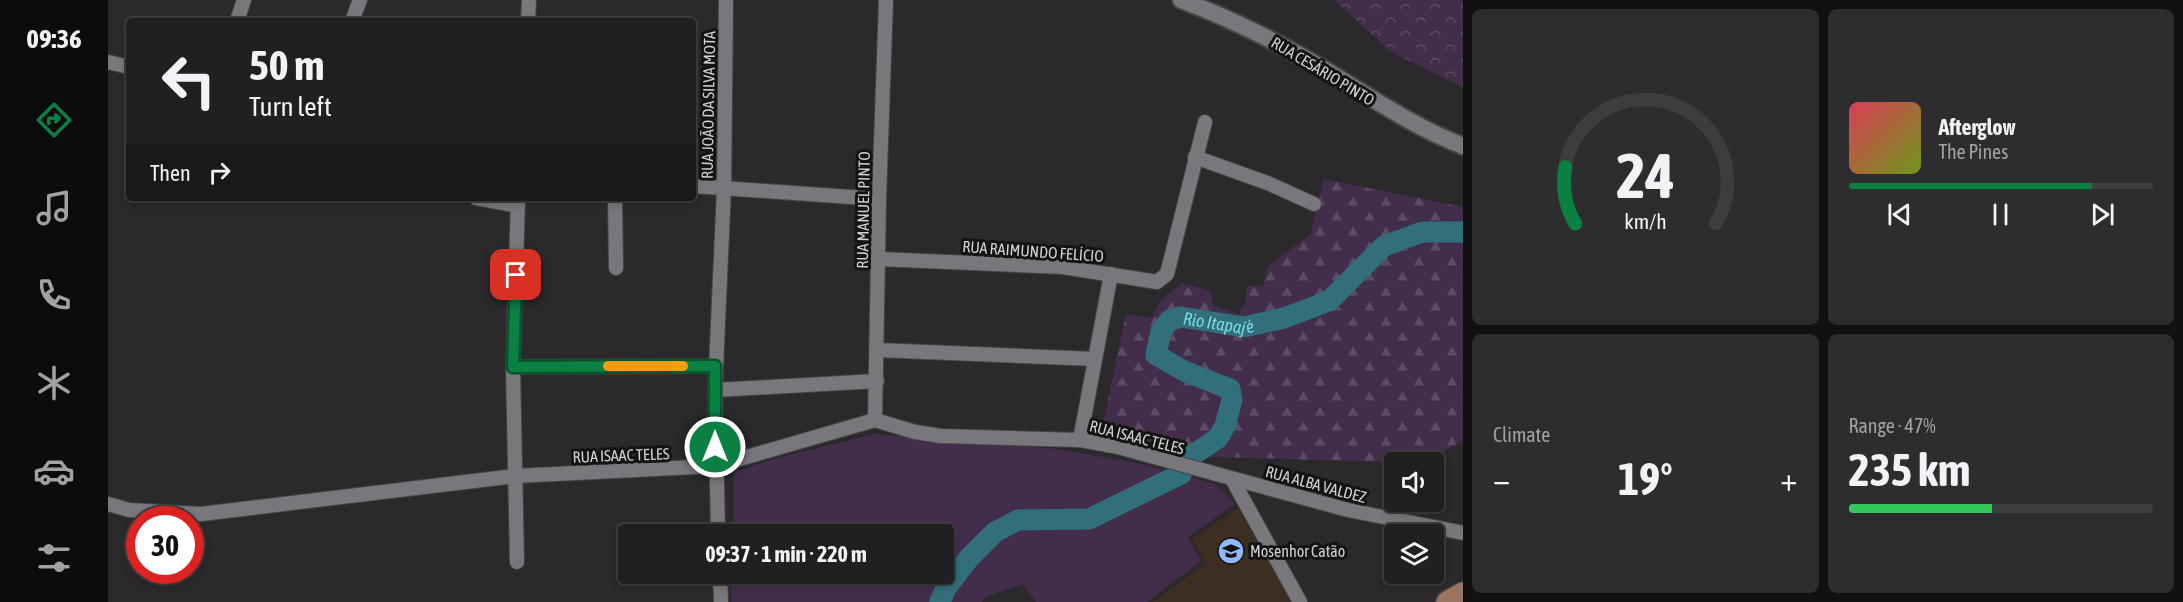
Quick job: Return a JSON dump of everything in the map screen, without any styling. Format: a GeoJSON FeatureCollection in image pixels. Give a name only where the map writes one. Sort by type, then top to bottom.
{"type":"FeatureCollection","features":[{"type":"Feature","properties":{"kind":"main road"},"geometry":{"type":"LineString","coordinates":[[1447,602],[1463,593]]}},
{"type":"Feature","properties":{"kind":"street"},"geometry":{"type":"LineString","coordinates":[[353,18],[360,0]]}},
{"type":"Feature","properties":{"kind":"street"},"geometry":{"type":"LineString","coordinates":[[528,18],[530,0]]}},
{"type":"Feature","properties":{"kind":"street","name":"RUA JOÃO DA SILVA MOTA"},"geometry":{"type":"LineString","coordinates":[[718,524],[715,366],[724,189],[726,0]]}},
{"type":"Feature","properties":{"kind":"street","name":"RUA MANUEL PINTO"},"geometry":{"type":"LineString","coordinates":[[875,420],[886,0]]}},
{"type":"Feature","properties":{"kind":"street","name":"RUA CESÁRIO PINTO"},"geometry":{"type":"LineString","coordinates":[[1181,0],[1250,29],[1323,69],[1396,115],[1463,146]]}},
{"type":"Feature","properties":{"kind":"street"},"geometry":{"type":"LineString","coordinates":[[238,18],[242,1]]}},
{"type":"Feature","properties":{"kind":"street"},"geometry":{"type":"LineString","coordinates":[[108,62],[126,66]]}},
{"type":"Feature","properties":{"kind":"street","name":"RUA RAIMUNDO FELÍCIO"},"geometry":{"type":"LineString","coordinates":[[879,259],[1007,263],[1112,274],[1156,282],[1167,274],[1205,122]]}},
{"type":"Feature","properties":{"kind":"street"},"geometry":{"type":"LineString","coordinates":[[1195,157],[1270,184],[1314,204]]}},
{"type":"Feature","properties":{"kind":"street"},"geometry":{"type":"LineString","coordinates":[[696,186],[879,199]]}},
{"type":"Feature","properties":{"kind":"street"},"geometry":{"type":"LineString","coordinates":[[615,201],[616,268]]}},
{"type":"Feature","properties":{"kind":"street"},"geometry":{"type":"LineString","coordinates":[[517,562],[513,367],[518,202]]}},
{"type":"Feature","properties":{"kind":"street"},"geometry":{"type":"LineString","coordinates":[[1080,440],[1112,274]]}},
{"type":"Feature","properties":{"kind":"street"},"geometry":{"type":"LineString","coordinates":[[877,350],[1095,359]]}},
{"type":"Feature","properties":{"kind":"street"},"geometry":{"type":"LineString","coordinates":[[513,367],[715,366]]}},
{"type":"Feature","properties":{"kind":"street"},"geometry":{"type":"LineString","coordinates":[[715,390],[877,381]]}},
{"type":"Feature","properties":{"kind":"street","name":"RUA ISAAC TELES"},"geometry":{"type":"LineString","coordinates":[[110,506],[161,513],[201,514],[515,476],[715,466],[875,420],[915,432],[941,436],[1080,440],[1166,460],[1232,479]]}},
{"type":"Feature","properties":{"kind":"street"},"geometry":{"type":"LineString","coordinates":[[1232,479],[1300,602]]}},
{"type":"Feature","properties":{"kind":"street","name":"RUA ALBA VALDEZ"},"geometry":{"type":"LineString","coordinates":[[1232,479],[1394,521],[1463,533]]}},
{"type":"Feature","properties":{"kind":"street"},"geometry":{"type":"LineString","coordinates":[[720,584],[721,602]]}},
{"type":"Feature","properties":{"kind":"shaded area","name":"Mosenhor Catão"},"geometry":{"type":"Polygon","coordinates":[[[1238,508],[1292,602],[1153,602],[1205,564],[1192,539],[1238,508]]]}},
{"type":"Feature","properties":{"kind":"green space"},"geometry":{"type":"Polygon","coordinates":[[[1334,0],[1463,0],[1463,87],[1391,52],[1334,0]]]}},
{"type":"Feature","properties":{"kind":"green space"},"geometry":{"type":"Polygon","coordinates":[[[1324,179],[1463,207],[1463,441],[1442,452],[1384,452],[1384,462],[1179,456],[1100,439],[1126,314],[1152,318],[1161,300],[1182,283],[1211,291],[1213,305],[1239,314],[1246,300],[1247,286],[1263,286],[1268,266],[1310,235],[1324,179]]]}},
{"type":"Feature","properties":{"kind":"green space"},"geometry":{"type":"Polygon","coordinates":[[[874,434],[1058,449],[1142,464],[1215,484],[1235,504],[1188,537],[1201,561],[1147,602],[1036,602],[1023,584],[987,596],[982,602],[731,602],[732,584],[954,584],[954,524],[733,524],[734,472],[773,459],[874,434]]]}},
{"type":"Feature","properties":{"kind":"waterway","name":"Rio Itapajé"},"geometry":{"type":"LineString","coordinates":[[940,602],[946,588],[969,558],[995,532],[1018,520],[1089,519],[1181,474],[1190,457],[1218,438],[1225,426],[1232,400],[1230,389],[1184,371],[1156,355],[1161,331],[1170,320],[1181,317],[1244,327],[1284,318],[1329,301],[1384,246],[1422,232],[1463,232]]}},
{"type":"Feature","properties":{"kind":"slow traffic"},"geometry":{"type":"LineString","coordinates":[[608,366],[683,366]]}},
{"type":"Feature","properties":{"kind":"place","name":"Mosenhor Catão"},"geometry":{"type":"Point","coordinates":[1231,551]}},
{"type":"Feature","properties":{"kind":"route"},"geometry":{"type":"LineString","coordinates":[[516,275],[513,367],[715,366],[715,447]]}}]}
